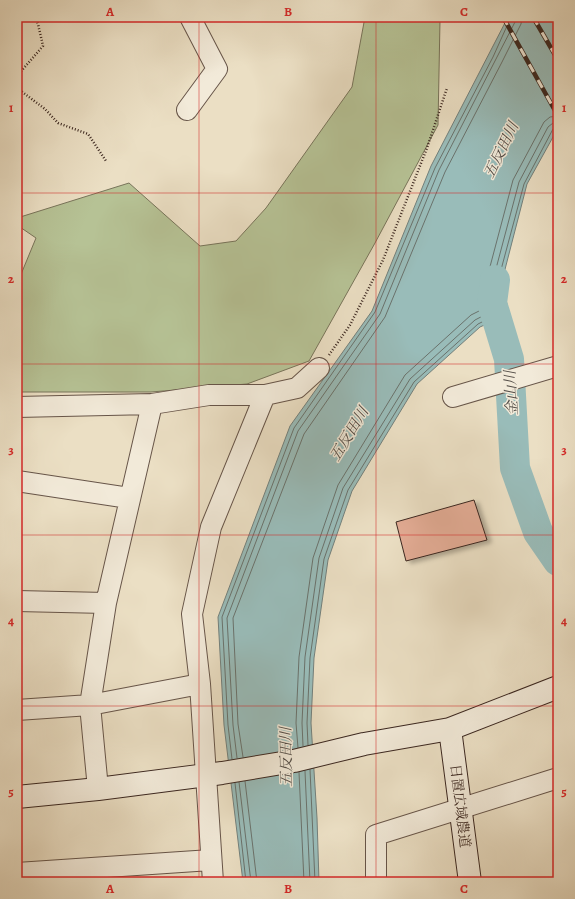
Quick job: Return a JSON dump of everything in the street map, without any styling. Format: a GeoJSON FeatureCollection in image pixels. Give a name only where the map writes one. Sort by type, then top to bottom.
{"type":"FeatureCollection","features":[{"type":"Feature","properties":{"kind":"street"},"geometry":{"type":"LineString","coordinates":[[187,110],[217,69],[190,17]]}},
{"type":"Feature","properties":{"kind":"street"},"geometry":{"type":"LineString","coordinates":[[453,397],[558,366]]}},
{"type":"Feature","properties":{"kind":"street"},"geometry":{"type":"LineString","coordinates":[[17,407],[152,404],[209,395],[265,396],[297,388],[319,368]]}},
{"type":"Feature","properties":{"kind":"street"},"geometry":{"type":"LineString","coordinates":[[213,882],[211,860],[214,774],[200,684],[192,614],[211,527],[265,396]]}},
{"type":"Feature","properties":{"kind":"street"},"geometry":{"type":"LineString","coordinates":[[98,789],[90,705],[106,603],[129,498],[152,404]]}},
{"type":"Feature","properties":{"kind":"street"},"geometry":{"type":"LineString","coordinates":[[17,481],[129,498]]}},
{"type":"Feature","properties":{"kind":"street"},"geometry":{"type":"LineString","coordinates":[[17,601],[106,603]]}},
{"type":"Feature","properties":{"kind":"street"},"geometry":{"type":"LineString","coordinates":[[17,710],[90,705],[200,684]]}},
{"type":"Feature","properties":{"kind":"street"},"geometry":{"type":"LineString","coordinates":[[17,797],[98,789],[214,774],[294,761],[364,744],[450,729],[558,687]]}},
{"type":"Feature","properties":{"kind":"street","name":"日置広域農道"},"geometry":{"type":"LineString","coordinates":[[450,729],[470,882]]}},
{"type":"Feature","properties":{"kind":"street"},"geometry":{"type":"LineString","coordinates":[[376,882],[376,835],[558,778]]}},
{"type":"Feature","properties":{"kind":"street"},"geometry":{"type":"LineString","coordinates":[[17,873],[211,860]]}},
{"type":"Feature","properties":{"kind":"path"},"geometry":{"type":"LineString","coordinates":[[17,76],[43,46],[35,17]]}},
{"type":"Feature","properties":{"kind":"path"},"geometry":{"type":"LineString","coordinates":[[17,88],[45,109],[58,123],[88,134],[106,161]]}},
{"type":"Feature","properties":{"kind":"path"},"geometry":{"type":"LineString","coordinates":[[319,368],[350,325],[383,260],[427,148],[447,88]]}},
{"type":"Feature","properties":{"kind":"green space"},"geometry":{"type":"Polygon","coordinates":[[[365,17],[486,17],[485,19],[440,20],[438,125],[375,243],[309,361],[247,384],[151,392],[17,392],[17,284],[36,238],[17,225],[17,218],[129,183],[200,246],[236,241],[266,208],[352,87],[365,17]]]}},
{"type":"Feature","properties":{"kind":"water","name":"五反田川"},"geometry":{"type":"Polygon","coordinates":[[[508,17],[558,17],[558,128],[527,184],[502,281],[509,314],[480,327],[417,384],[352,491],[328,560],[314,658],[311,723],[317,818],[319,882],[243,882],[224,725],[218,617],[290,426],[372,311],[431,166],[508,17]]]}},
{"type":"Feature","properties":{"kind":"building"},"geometry":{"type":"Polygon","coordinates":[[[474,500],[487,540],[406,561],[396,522],[474,500]]]}},
{"type":"Feature","properties":{"kind":"waterway","name":"金山川"},"geometry":{"type":"LineString","coordinates":[[495,280],[492,303],[509,359],[515,468],[538,532],[558,561]]}},
{"type":"Feature","properties":{"kind":"railway"},"geometry":{"type":"LineString","coordinates":[[503,17],[558,116]]}},
{"type":"Feature","properties":{"kind":"railway"},"geometry":{"type":"LineString","coordinates":[[533,17],[558,60]]}}]}
